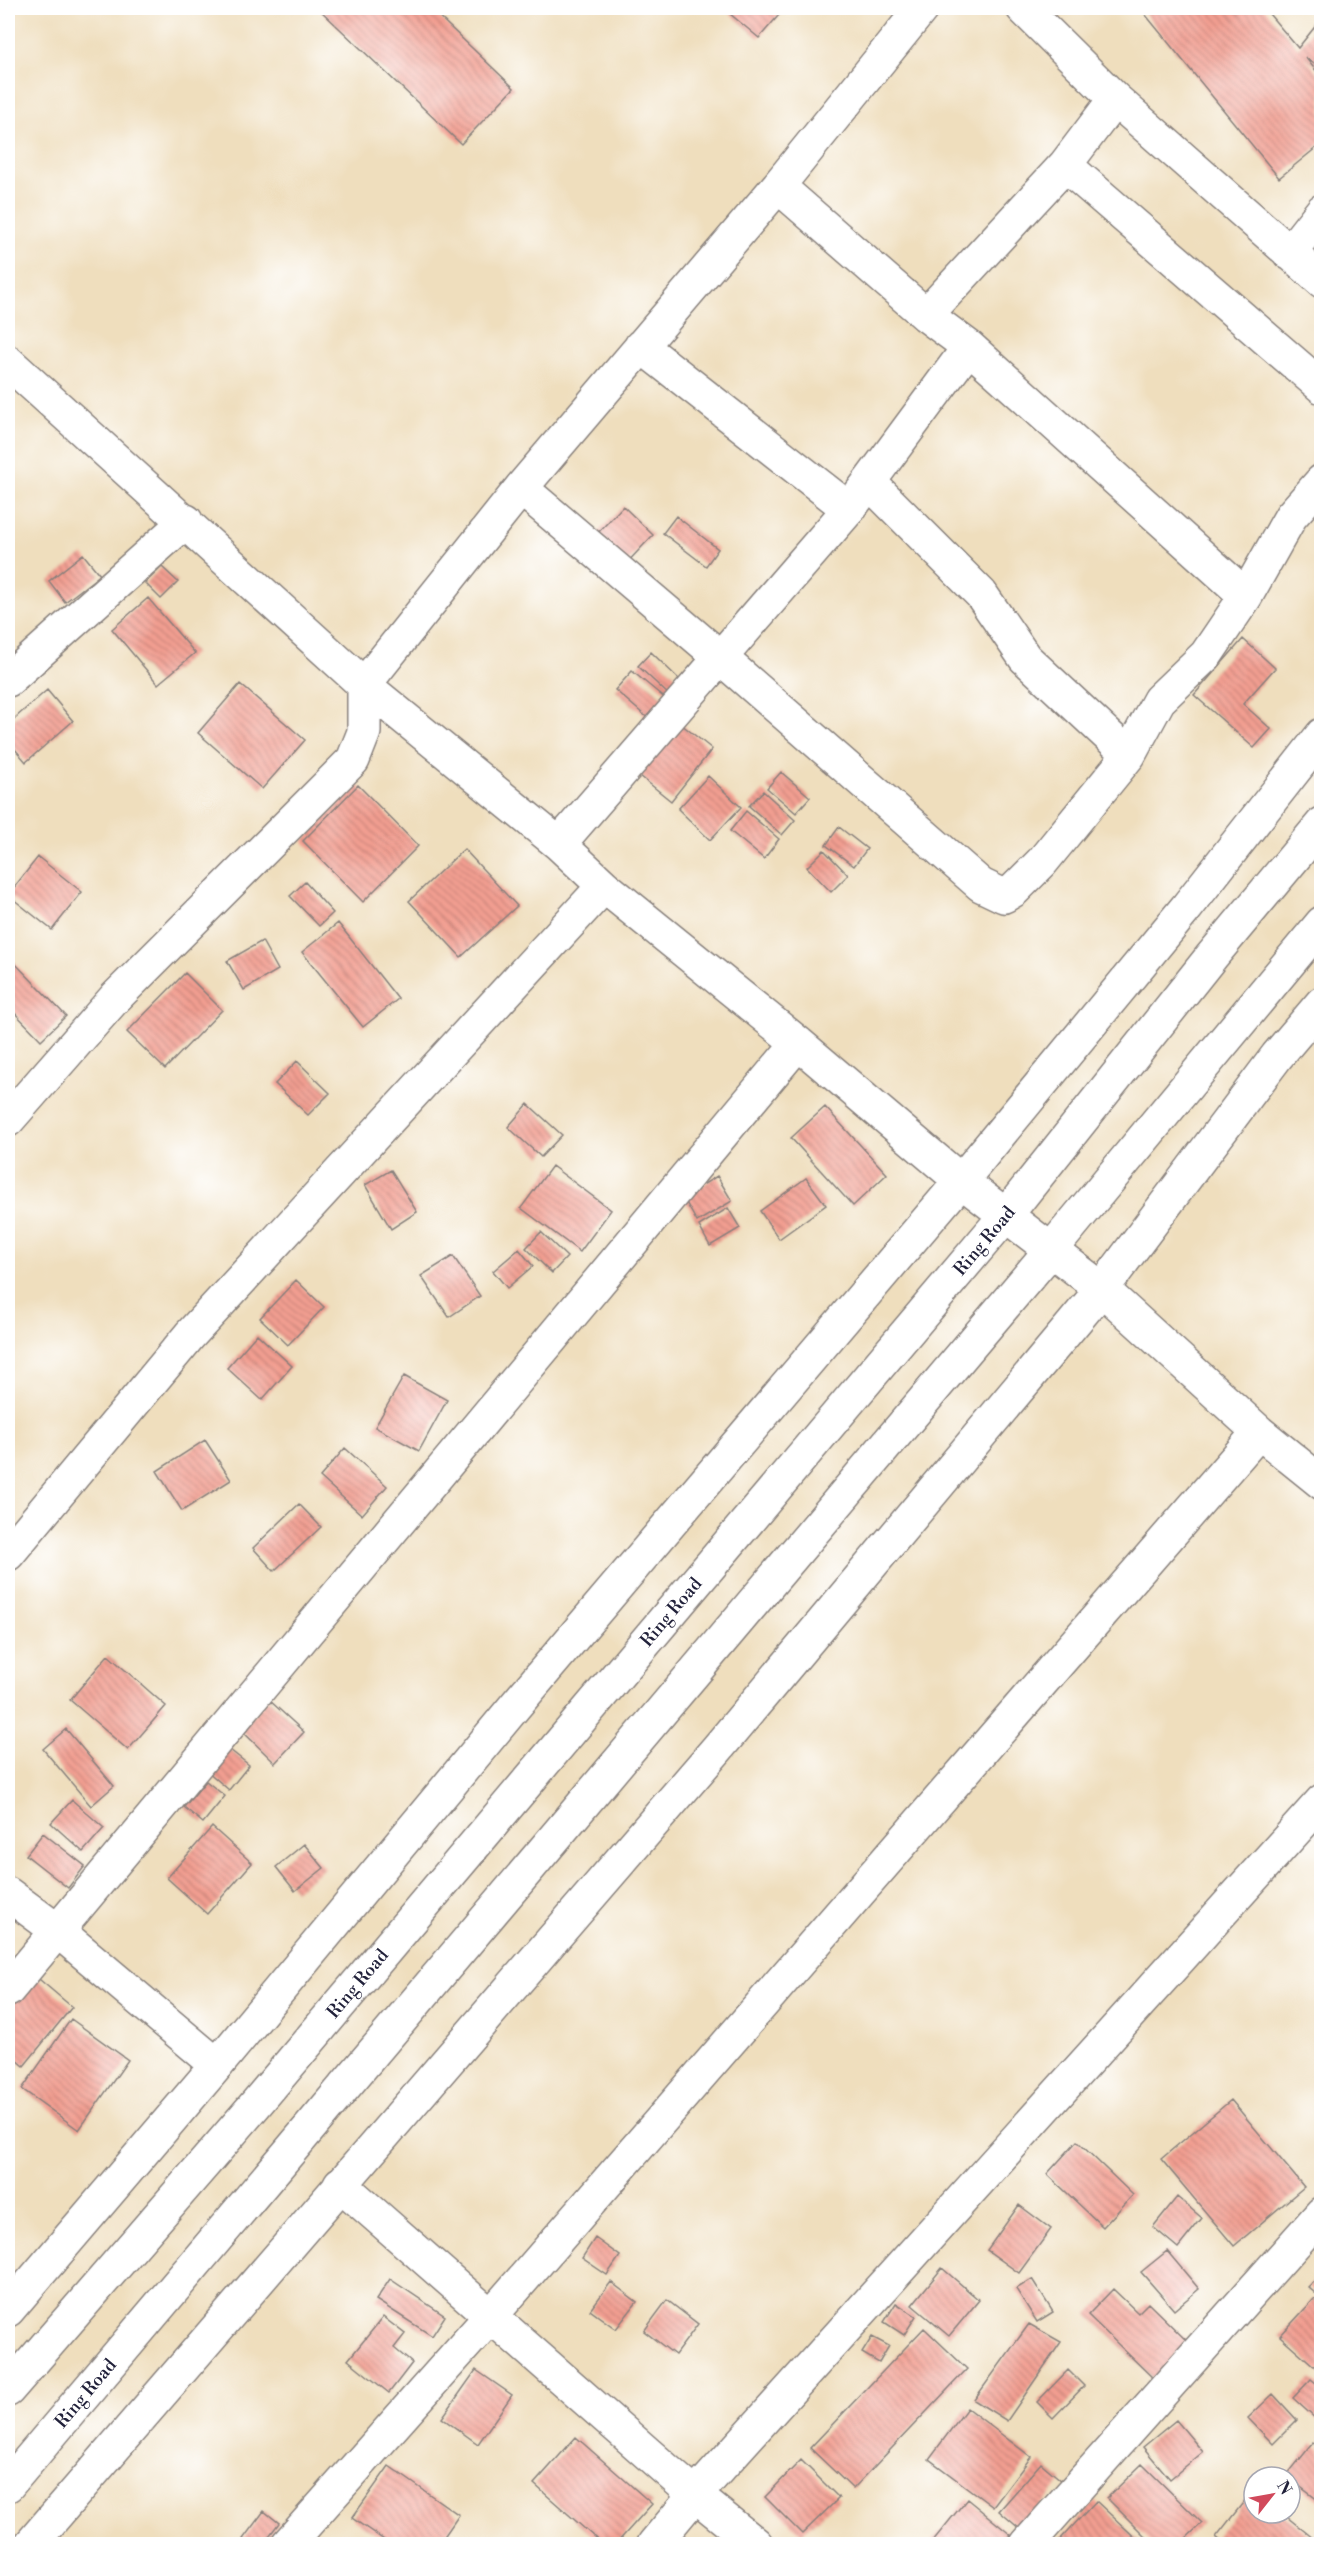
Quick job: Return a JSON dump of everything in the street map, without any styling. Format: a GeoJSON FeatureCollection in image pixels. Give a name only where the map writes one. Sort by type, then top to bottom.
{"type":"FeatureCollection","features":[{"type":"Feature","properties":{"kind":"main road"},"geometry":{"type":"LineString","coordinates":[[8,1120],[115,998],[354,760],[364,732],[364,685],[521,488],[778,186],[921,8]]}},
{"type":"Feature","properties":{"kind":"main road"},"geometry":{"type":"LineString","coordinates":[[1023,8],[1115,99],[1322,281]]}},
{"type":"Feature","properties":{"kind":"main road"},"geometry":{"type":"LineString","coordinates":[[926,315],[1065,165],[1115,99]]}},
{"type":"Feature","properties":{"kind":"main road"},"geometry":{"type":"LineString","coordinates":[[1065,165],[1322,387]]}},
{"type":"Feature","properties":{"kind":"main road"},"geometry":{"type":"LineString","coordinates":[[778,186],[926,315],[969,347],[1246,596]]}},
{"type":"Feature","properties":{"kind":"main road"},"geometry":{"type":"LineString","coordinates":[[1289,254],[1322,211]]}},
{"type":"Feature","properties":{"kind":"main road"},"geometry":{"type":"LineString","coordinates":[[641,346],[849,509]]}},
{"type":"Feature","properties":{"kind":"main road"},"geometry":{"type":"LineString","coordinates":[[559,844],[849,509],[969,347]]}},
{"type":"Feature","properties":{"kind":"main road"},"geometry":{"type":"LineString","coordinates":[[8,362],[186,521],[364,685],[559,844],[604,886],[798,1043],[961,1181],[1102,1289],[1259,1432],[1322,1483]]}},
{"type":"Feature","properties":{"kind":"main road"},"geometry":{"type":"LineString","coordinates":[[521,488],[721,658],[981,885],[1004,896],[1014,890],[1042,862],[1129,756],[1159,700],[1206,654],[1246,596],[1291,516],[1322,480]]}},
{"type":"Feature","properties":{"kind":"main road"},"geometry":{"type":"LineString","coordinates":[[869,482],[981,594],[1025,658],[1129,756]]}},
{"type":"Feature","properties":{"kind":"main road"},"geometry":{"type":"LineString","coordinates":[[8,680],[186,521]]}},
{"type":"Feature","properties":{"kind":"main road"},"geometry":{"type":"LineString","coordinates":[[8,2310],[217,2065],[515,1706],[961,1181],[1187,907],[1322,735]]}},
{"type":"Feature","properties":{"kind":"main road","name":"Ring Road"},"geometry":{"type":"LineString","coordinates":[[8,2390],[263,2096],[1006,1215],[1212,956],[1322,824]]}},
{"type":"Feature","properties":{"kind":"main road"},"geometry":{"type":"LineString","coordinates":[[8,1554],[190,1335],[604,886]]}},
{"type":"Feature","properties":{"kind":"main road","name":"Ring Road"},"geometry":{"type":"LineString","coordinates":[[8,2485],[1051,1250],[1322,923]]}},
{"type":"Feature","properties":{"kind":"main road"},"geometry":{"type":"LineString","coordinates":[[31,2544],[717,1749],[1102,1289],[1277,1056],[1322,1003]]}},
{"type":"Feature","properties":{"kind":"main road"},"geometry":{"type":"LineString","coordinates":[[8,1990],[798,1043]]}},
{"type":"Feature","properties":{"kind":"main road"},"geometry":{"type":"LineString","coordinates":[[288,2544],[490,2318],[1259,1432]]}},
{"type":"Feature","properties":{"kind":"main road"},"geometry":{"type":"LineString","coordinates":[[654,2544],[695,2495],[1322,1801]]}},
{"type":"Feature","properties":{"kind":"main road"},"geometry":{"type":"LineString","coordinates":[[8,1894],[58,1931],[217,2065]]}},
{"type":"Feature","properties":{"kind":"main road"},"geometry":{"type":"LineString","coordinates":[[340,2184],[490,2318],[695,2495],[756,2544]]}},
{"type":"Feature","properties":{"kind":"main road"},"geometry":{"type":"LineString","coordinates":[[1028,2544],[1322,2213]]}},
{"type":"Feature","properties":{"kind":"building"},"geometry":{"type":"Polygon","coordinates":[[[318,8],[430,8],[514,88],[461,144],[318,8]]]}},
{"type":"Feature","properties":{"kind":"building"},"geometry":{"type":"Polygon","coordinates":[[[723,8],[785,8],[759,38],[723,8]]]}},
{"type":"Feature","properties":{"kind":"building"},"geometry":{"type":"Polygon","coordinates":[[[1140,8],[1264,8],[1298,48],[1322,18],[1322,70],[1305,57],[1322,78],[1322,143],[1279,178],[1140,8]]]}},
{"type":"Feature","properties":{"kind":"building"},"geometry":{"type":"Polygon","coordinates":[[[623,506],[653,535],[624,566],[594,537],[623,506]]]}},
{"type":"Feature","properties":{"kind":"building"},"geometry":{"type":"Polygon","coordinates":[[[676,516],[718,549],[706,566],[663,533],[676,516]]]}},
{"type":"Feature","properties":{"kind":"building"},"geometry":{"type":"Polygon","coordinates":[[[83,554],[100,575],[65,602],[49,581],[83,554]]]}},
{"type":"Feature","properties":{"kind":"building"},"geometry":{"type":"Polygon","coordinates":[[[162,567],[178,582],[161,599],[145,583],[162,567]]]}},
{"type":"Feature","properties":{"kind":"building"},"geometry":{"type":"Polygon","coordinates":[[[148,598],[195,653],[158,684],[112,629],[148,598]]]}},
{"type":"Feature","properties":{"kind":"building"},"geometry":{"type":"Polygon","coordinates":[[[1243,639],[1275,668],[1243,704],[1271,729],[1254,748],[1194,695],[1243,639]]]}},
{"type":"Feature","properties":{"kind":"building"},"geometry":{"type":"Polygon","coordinates":[[[651,652],[682,682],[670,696],[638,666],[651,652]]]}},
{"type":"Feature","properties":{"kind":"building"},"geometry":{"type":"Polygon","coordinates":[[[632,671],[667,700],[650,720],[615,690],[632,671]]]}},
{"type":"Feature","properties":{"kind":"building"},"geometry":{"type":"Polygon","coordinates":[[[240,684],[305,740],[262,789],[198,733],[240,684]]]}},
{"type":"Feature","properties":{"kind":"building"},"geometry":{"type":"Polygon","coordinates":[[[47,690],[73,721],[26,762],[8,741],[8,724],[47,690]]]}},
{"type":"Feature","properties":{"kind":"building"},"geometry":{"type":"Polygon","coordinates":[[[676,720],[712,749],[671,801],[635,772],[676,720]]]}},
{"type":"Feature","properties":{"kind":"building"},"geometry":{"type":"Polygon","coordinates":[[[781,772],[810,797],[796,813],[767,788],[781,772]]]}},
{"type":"Feature","properties":{"kind":"building"},"geometry":{"type":"Polygon","coordinates":[[[708,776],[741,807],[710,840],[678,809],[708,776]]]}},
{"type":"Feature","properties":{"kind":"building"},"geometry":{"type":"Polygon","coordinates":[[[358,785],[418,846],[363,902],[303,841],[358,785]]]}},
{"type":"Feature","properties":{"kind":"building"},"geometry":{"type":"Polygon","coordinates":[[[763,791],[795,820],[782,835],[749,806],[763,791]]]}},
{"type":"Feature","properties":{"kind":"building"},"geometry":{"type":"Polygon","coordinates":[[[746,811],[779,839],[764,859],[730,831],[746,811]]]}},
{"type":"Feature","properties":{"kind":"building"},"geometry":{"type":"Polygon","coordinates":[[[839,827],[867,849],[854,866],[826,845],[839,827]]]}},
{"type":"Feature","properties":{"kind":"building"},"geometry":{"type":"Polygon","coordinates":[[[464,849],[517,906],[461,957],[409,901],[464,849]]]}},
{"type":"Feature","properties":{"kind":"building"},"geometry":{"type":"Polygon","coordinates":[[[824,850],[848,875],[831,892],[807,867],[824,850]]]}},
{"type":"Feature","properties":{"kind":"building"},"geometry":{"type":"Polygon","coordinates":[[[38,857],[82,892],[52,930],[8,895],[38,857]]]}},
{"type":"Feature","properties":{"kind":"building"},"geometry":{"type":"Polygon","coordinates":[[[305,882],[333,913],[319,926],[290,896],[305,882]]]}},
{"type":"Feature","properties":{"kind":"building"},"geometry":{"type":"Polygon","coordinates":[[[338,923],[398,999],[363,1027],[302,952],[338,923]]]}},
{"type":"Feature","properties":{"kind":"building"},"geometry":{"type":"Polygon","coordinates":[[[262,941],[278,970],[244,990],[227,961],[262,941]]]}},
{"type":"Feature","properties":{"kind":"building"},"geometry":{"type":"Polygon","coordinates":[[[8,956],[66,1016],[41,1040],[8,1006],[8,956]]]}},
{"type":"Feature","properties":{"kind":"building"},"geometry":{"type":"Polygon","coordinates":[[[185,973],[222,1010],[165,1069],[127,1032],[185,973]]]}},
{"type":"Feature","properties":{"kind":"building"},"geometry":{"type":"Polygon","coordinates":[[[297,1061],[330,1093],[308,1115],[275,1084],[297,1061]]]}},
{"type":"Feature","properties":{"kind":"building"},"geometry":{"type":"Polygon","coordinates":[[[528,1104],[562,1135],[541,1157],[508,1127],[528,1104]]]}},
{"type":"Feature","properties":{"kind":"building"},"geometry":{"type":"Polygon","coordinates":[[[825,1107],[887,1174],[853,1206],[791,1138],[825,1107]]]}},
{"type":"Feature","properties":{"kind":"building"},"geometry":{"type":"Polygon","coordinates":[[[552,1166],[611,1210],[580,1252],[521,1208],[552,1166]]]}},
{"type":"Feature","properties":{"kind":"building"},"geometry":{"type":"Polygon","coordinates":[[[391,1170],[417,1212],[391,1229],[365,1185],[391,1170]]]}},
{"type":"Feature","properties":{"kind":"building"},"geometry":{"type":"Polygon","coordinates":[[[717,1176],[732,1201],[697,1222],[683,1197],[717,1176]]]}},
{"type":"Feature","properties":{"kind":"building"},"geometry":{"type":"Polygon","coordinates":[[[806,1178],[826,1205],[779,1239],[760,1211],[806,1178]]]}},
{"type":"Feature","properties":{"kind":"building"},"geometry":{"type":"Polygon","coordinates":[[[728,1208],[740,1228],[710,1246],[699,1226],[728,1208]]]}},
{"type":"Feature","properties":{"kind":"building"},"geometry":{"type":"Polygon","coordinates":[[[541,1232],[567,1257],[552,1273],[526,1248],[541,1232]]]}},
{"type":"Feature","properties":{"kind":"building"},"geometry":{"type":"Polygon","coordinates":[[[519,1249],[533,1266],[507,1288],[493,1271],[519,1249]]]}},
{"type":"Feature","properties":{"kind":"building"},"geometry":{"type":"Polygon","coordinates":[[[453,1256],[480,1296],[449,1317],[421,1276],[453,1256]]]}},
{"type":"Feature","properties":{"kind":"building"},"geometry":{"type":"Polygon","coordinates":[[[296,1280],[324,1307],[288,1345],[260,1318],[296,1280]]]}},
{"type":"Feature","properties":{"kind":"building"},"geometry":{"type":"Polygon","coordinates":[[[257,1334],[292,1366],[262,1400],[227,1368],[257,1334]]]}},
{"type":"Feature","properties":{"kind":"building"},"geometry":{"type":"Polygon","coordinates":[[[404,1376],[447,1400],[419,1451],[375,1427],[404,1376]]]}},
{"type":"Feature","properties":{"kind":"building"},"geometry":{"type":"Polygon","coordinates":[[[205,1440],[231,1480],[182,1511],[157,1471],[205,1440]]]}},
{"type":"Feature","properties":{"kind":"building"},"geometry":{"type":"Polygon","coordinates":[[[345,1448],[387,1486],[362,1515],[320,1477],[345,1448]]]}},
{"type":"Feature","properties":{"kind":"building"},"geometry":{"type":"Polygon","coordinates":[[[299,1504],[321,1527],[274,1571],[253,1548],[299,1504]]]}},
{"type":"Feature","properties":{"kind":"building"},"geometry":{"type":"Polygon","coordinates":[[[108,1655],[166,1706],[128,1750],[70,1700],[108,1655]]]}},
{"type":"Feature","properties":{"kind":"building"},"geometry":{"type":"Polygon","coordinates":[[[268,1699],[304,1732],[275,1763],[240,1729],[268,1699]]]}},
{"type":"Feature","properties":{"kind":"building"},"geometry":{"type":"Polygon","coordinates":[[[66,1729],[114,1786],[91,1806],[43,1749],[66,1729]]]}},
{"type":"Feature","properties":{"kind":"building"},"geometry":{"type":"Polygon","coordinates":[[[225,1746],[249,1765],[229,1790],[206,1770],[225,1746]]]}},
{"type":"Feature","properties":{"kind":"building"},"geometry":{"type":"Polygon","coordinates":[[[206,1781],[225,1796],[203,1823],[184,1807],[206,1781]]]}},
{"type":"Feature","properties":{"kind":"building"},"geometry":{"type":"Polygon","coordinates":[[[72,1800],[104,1828],[83,1852],[51,1823],[72,1800]]]}},
{"type":"Feature","properties":{"kind":"building"},"geometry":{"type":"Polygon","coordinates":[[[212,1827],[252,1863],[207,1914],[167,1878],[212,1827]]]}},
{"type":"Feature","properties":{"kind":"building"},"geometry":{"type":"Polygon","coordinates":[[[43,1833],[85,1866],[68,1888],[26,1855],[43,1833]]]}},
{"type":"Feature","properties":{"kind":"building"},"geometry":{"type":"Polygon","coordinates":[[[304,1844],[324,1868],[295,1891],[276,1867],[304,1844]]]}},
{"type":"Feature","properties":{"kind":"building"},"geometry":{"type":"Polygon","coordinates":[[[33,1974],[72,2007],[24,2066],[8,2052],[8,2005],[33,1974]]]}},
{"type":"Feature","properties":{"kind":"building"},"geometry":{"type":"Polygon","coordinates":[[[71,2019],[128,2060],[79,2130],[22,2089],[71,2019]]]}},
{"type":"Feature","properties":{"kind":"building"},"geometry":{"type":"Polygon","coordinates":[[[1231,2100],[1304,2187],[1234,2246],[1161,2159],[1231,2100]]]}},
{"type":"Feature","properties":{"kind":"building"},"geometry":{"type":"Polygon","coordinates":[[[1077,2141],[1133,2195],[1103,2227],[1047,2174],[1077,2141]]]}},
{"type":"Feature","properties":{"kind":"building"},"geometry":{"type":"Polygon","coordinates":[[[1177,2197],[1202,2218],[1178,2248],[1153,2227],[1177,2197]]]}},
{"type":"Feature","properties":{"kind":"building"},"geometry":{"type":"Polygon","coordinates":[[[1019,2205],[1051,2229],[1019,2273],[987,2250],[1019,2205]]]}},
{"type":"Feature","properties":{"kind":"building"},"geometry":{"type":"Polygon","coordinates":[[[595,2238],[620,2256],[607,2275],[582,2258],[595,2238]]]}},
{"type":"Feature","properties":{"kind":"building"},"geometry":{"type":"Polygon","coordinates":[[[1167,2251],[1199,2289],[1174,2310],[1141,2272],[1167,2251]]]}},
{"type":"Feature","properties":{"kind":"building"},"geometry":{"type":"Polygon","coordinates":[[[942,2268],[979,2300],[949,2336],[912,2305],[942,2268]]]}},
{"type":"Feature","properties":{"kind":"building"},"geometry":{"type":"Polygon","coordinates":[[[1322,2273],[1322,2299],[1308,2287],[1322,2273]]]}},
{"type":"Feature","properties":{"kind":"building"},"geometry":{"type":"Polygon","coordinates":[[[390,2279],[445,2316],[432,2336],[376,2300],[390,2279]]]}},
{"type":"Feature","properties":{"kind":"building"},"geometry":{"type":"Polygon","coordinates":[[[1032,2279],[1053,2312],[1037,2322],[1016,2289],[1032,2279]]]}},
{"type":"Feature","properties":{"kind":"building"},"geometry":{"type":"Polygon","coordinates":[[[611,2282],[637,2302],[616,2329],[590,2310],[611,2282]]]}},
{"type":"Feature","properties":{"kind":"building"},"geometry":{"type":"Polygon","coordinates":[[[1113,2289],[1138,2313],[1148,2303],[1192,2346],[1157,2382],[1088,2315],[1113,2289]]]}},
{"type":"Feature","properties":{"kind":"building"},"geometry":{"type":"Polygon","coordinates":[[[1314,2299],[1322,2305],[1322,2373],[1280,2336],[1314,2299]]]}},
{"type":"Feature","properties":{"kind":"building"},"geometry":{"type":"Polygon","coordinates":[[[667,2300],[698,2324],[675,2355],[644,2331],[667,2300]]]}},
{"type":"Feature","properties":{"kind":"building"},"geometry":{"type":"Polygon","coordinates":[[[896,2303],[916,2316],[904,2335],[884,2322],[896,2303]]]}},
{"type":"Feature","properties":{"kind":"building"},"geometry":{"type":"Polygon","coordinates":[[[383,2317],[405,2334],[394,2348],[412,2363],[389,2393],[348,2360],[383,2317]]]}},
{"type":"Feature","properties":{"kind":"building"},"geometry":{"type":"Polygon","coordinates":[[[1029,2324],[1061,2342],[1007,2421],[974,2400],[1029,2324]]]}},
{"type":"Feature","properties":{"kind":"building"},"geometry":{"type":"Polygon","coordinates":[[[924,2328],[967,2369],[853,2489],[810,2448],[924,2328]]]}},
{"type":"Feature","properties":{"kind":"building"},"geometry":{"type":"Polygon","coordinates":[[[872,2337],[889,2346],[879,2363],[862,2353],[872,2337]]]}},
{"type":"Feature","properties":{"kind":"building"},"geometry":{"type":"Polygon","coordinates":[[[476,2370],[512,2395],[478,2444],[442,2418],[476,2370]]]}},
{"type":"Feature","properties":{"kind":"building"},"geometry":{"type":"Polygon","coordinates":[[[1068,2370],[1084,2386],[1053,2418],[1037,2402],[1068,2370]]]}},
{"type":"Feature","properties":{"kind":"building"},"geometry":{"type":"Polygon","coordinates":[[[1311,2379],[1322,2388],[1322,2417],[1318,2421],[1293,2398],[1311,2379]]]}},
{"type":"Feature","properties":{"kind":"building"},"geometry":{"type":"Polygon","coordinates":[[[1273,2394],[1297,2420],[1273,2444],[1248,2418],[1273,2394]]]}},
{"type":"Feature","properties":{"kind":"building"},"geometry":{"type":"Polygon","coordinates":[[[967,2408],[1031,2457],[993,2507],[929,2459],[967,2408]]]}},
{"type":"Feature","properties":{"kind":"building"},"geometry":{"type":"Polygon","coordinates":[[[1176,2420],[1203,2452],[1170,2479],[1143,2447],[1176,2420]]]}},
{"type":"Feature","properties":{"kind":"building"},"geometry":{"type":"Polygon","coordinates":[[[576,2437],[652,2504],[616,2544],[602,2544],[534,2484],[576,2437]]]}},
{"type":"Feature","properties":{"kind":"building"},"geometry":{"type":"Polygon","coordinates":[[[1313,2443],[1322,2449],[1322,2503],[1302,2488],[1302,2465],[1295,2465],[1313,2443]]]}},
{"type":"Feature","properties":{"kind":"building"},"geometry":{"type":"Polygon","coordinates":[[[801,2460],[839,2498],[802,2534],[765,2497],[801,2460]]]}},
{"type":"Feature","properties":{"kind":"building"},"geometry":{"type":"Polygon","coordinates":[[[1041,2463],[1062,2481],[1020,2529],[999,2511],[1041,2463]]]}},
{"type":"Feature","properties":{"kind":"building"},"geometry":{"type":"Polygon","coordinates":[[[1142,2464],[1202,2523],[1180,2544],[1153,2544],[1107,2498],[1142,2464]]]}},
{"type":"Feature","properties":{"kind":"building"},"geometry":{"type":"Polygon","coordinates":[[[389,2466],[459,2515],[439,2544],[390,2544],[352,2518],[389,2466]]]}},
{"type":"Feature","properties":{"kind":"building"},"geometry":{"type":"Polygon","coordinates":[[[967,2499],[1011,2535],[1004,2544],[935,2544],[932,2542],[967,2499]]]}},
{"type":"Feature","properties":{"kind":"building"},"geometry":{"type":"Polygon","coordinates":[[[1096,2501],[1142,2544],[1056,2544],[1096,2501]]]}},
{"type":"Feature","properties":{"kind":"building"},"geometry":{"type":"Polygon","coordinates":[[[1242,2504],[1242,2525],[1297,2525],[1319,2543],[1225,2544],[1216,2537],[1242,2504]]]}},
{"type":"Feature","properties":{"kind":"building"},"geometry":{"type":"Polygon","coordinates":[[[264,2511],[279,2523],[263,2544],[250,2544],[243,2539],[264,2511]]]}}]}
